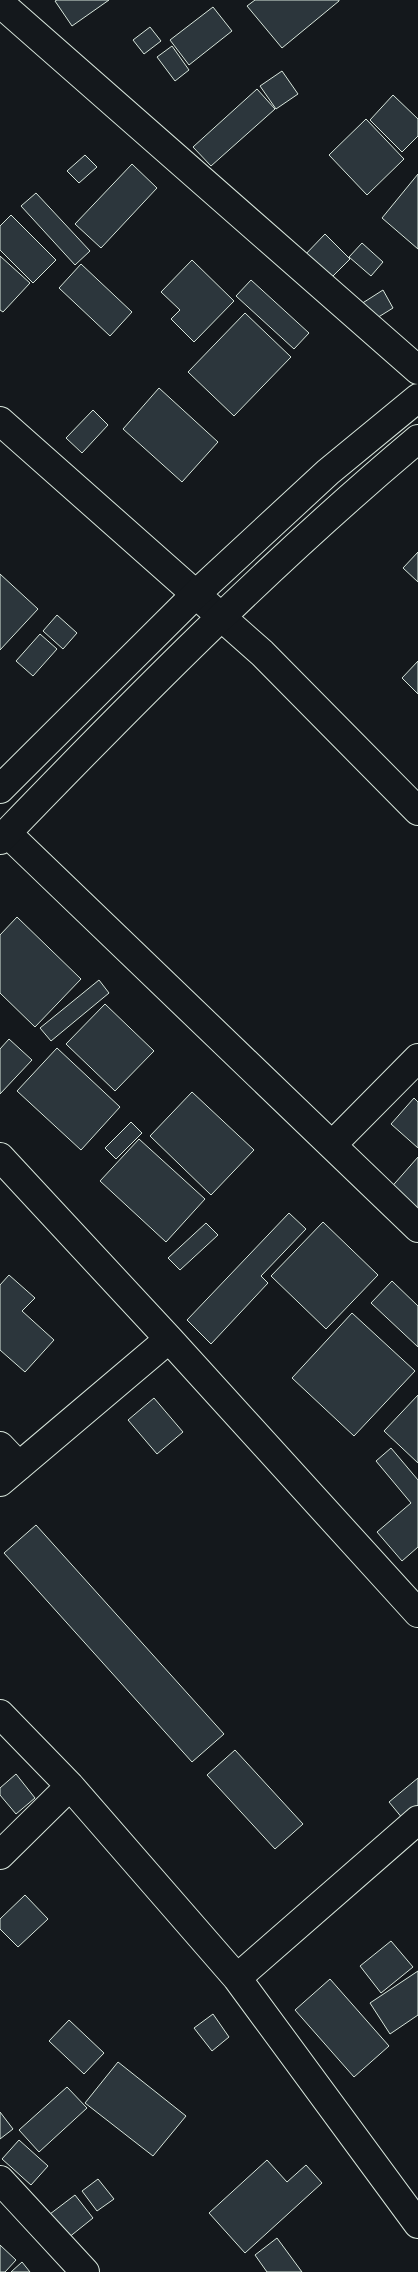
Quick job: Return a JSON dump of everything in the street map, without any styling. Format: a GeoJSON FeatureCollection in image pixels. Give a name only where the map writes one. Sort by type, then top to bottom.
{"type":"FeatureCollection","features":[{"type":"Feature","properties":{"kind":"street"},"geometry":{"type":"LineString","coordinates":[[0,4],[418,370]]}},
{"type":"Feature","properties":{"kind":"street"},"geometry":{"type":"LineString","coordinates":[[0,789],[195,595],[328,472],[418,398]]}},
{"type":"Feature","properties":{"kind":"street"},"geometry":{"type":"LineString","coordinates":[[0,421],[262,653],[418,811]]}},
{"type":"Feature","properties":{"kind":"street"},"geometry":{"type":"LineString","coordinates":[[418,440],[350,496],[220,617],[3,836],[418,1228]]}},
{"type":"Feature","properties":{"kind":"street"},"geometry":{"type":"LineString","coordinates":[[332,1145],[418,1058]]}},
{"type":"Feature","properties":{"kind":"street"},"geometry":{"type":"LineString","coordinates":[[0,1157],[169,1339],[418,1613]]}},
{"type":"Feature","properties":{"kind":"street"},"geometry":{"type":"LineString","coordinates":[[0,1446],[10,1474],[169,1339]]}},
{"type":"Feature","properties":{"kind":"street"},"geometry":{"type":"LineString","coordinates":[[0,1714],[70,1786],[238,1978],[418,2224]]}},
{"type":"Feature","properties":{"kind":"street"},"geometry":{"type":"LineString","coordinates":[[0,1855],[70,1786]]}},
{"type":"Feature","properties":{"kind":"street"},"geometry":{"type":"LineString","coordinates":[[238,1978],[418,1820]]}},
{"type":"Feature","properties":{"kind":"street"},"geometry":{"type":"LineString","coordinates":[[0,2180],[85,2272]]}},
{"type":"Feature","properties":{"kind":"building"},"geometry":{"type":"Polygon","coordinates":[[[109,0],[72,26],[55,1],[109,0]]]}},
{"type":"Feature","properties":{"kind":"building"},"geometry":{"type":"Polygon","coordinates":[[[255,0],[339,1],[282,48],[247,6],[255,0]]]}},
{"type":"Feature","properties":{"kind":"building"},"geometry":{"type":"Polygon","coordinates":[[[213,7],[232,31],[189,65],[170,40],[213,7]]]}},
{"type":"Feature","properties":{"kind":"building"},"geometry":{"type":"Polygon","coordinates":[[[150,27],[161,41],[144,54],[133,40],[150,27]]]}},
{"type":"Feature","properties":{"kind":"building"},"geometry":{"type":"Polygon","coordinates":[[[172,46],[189,70],[175,81],[157,57],[172,46]]]}},
{"type":"Feature","properties":{"kind":"building"},"geometry":{"type":"Polygon","coordinates":[[[282,71],[298,94],[276,109],[260,86],[282,71]]]}},
{"type":"Feature","properties":{"kind":"building"},"geometry":{"type":"Polygon","coordinates":[[[257,89],[275,109],[211,166],[193,147],[257,89]]]}},
{"type":"Feature","properties":{"kind":"building"},"geometry":{"type":"Polygon","coordinates":[[[393,95],[418,119],[418,136],[402,152],[370,120],[393,95]]]}},
{"type":"Feature","properties":{"kind":"building"},"geometry":{"type":"Polygon","coordinates":[[[366,119],[404,159],[367,195],[329,155],[366,119]]]}},
{"type":"Feature","properties":{"kind":"building"},"geometry":{"type":"Polygon","coordinates":[[[85,155],[97,167],[79,183],[67,171],[85,155]]]}},
{"type":"Feature","properties":{"kind":"building"},"geometry":{"type":"Polygon","coordinates":[[[132,164],[157,188],[101,248],[75,224],[132,164]]]}},
{"type":"Feature","properties":{"kind":"building"},"geometry":{"type":"Polygon","coordinates":[[[418,174],[418,249],[382,218],[418,174]]]}},
{"type":"Feature","properties":{"kind":"building"},"geometry":{"type":"Polygon","coordinates":[[[36,193],[90,251],[75,265],[21,206],[36,193]]]}},
{"type":"Feature","properties":{"kind":"building"},"geometry":{"type":"Polygon","coordinates":[[[11,215],[56,260],[33,283],[0,250],[0,226],[11,215]]]}},
{"type":"Feature","properties":{"kind":"building"},"geometry":{"type":"Polygon","coordinates":[[[325,234],[350,259],[328,281],[303,257],[325,234]]]}},
{"type":"Feature","properties":{"kind":"building"},"geometry":{"type":"Polygon","coordinates":[[[362,243],[383,262],[371,276],[349,257],[362,243]]]}},
{"type":"Feature","properties":{"kind":"building"},"geometry":{"type":"Polygon","coordinates":[[[0,256],[30,283],[3,312],[0,310],[0,256]]]}},
{"type":"Feature","properties":{"kind":"building"},"geometry":{"type":"Polygon","coordinates":[[[192,260],[234,301],[194,342],[171,319],[180,310],[161,292],[192,260]]]}},
{"type":"Feature","properties":{"kind":"building"},"geometry":{"type":"Polygon","coordinates":[[[81,264],[132,312],[110,336],[59,288],[81,264]]]}},
{"type":"Feature","properties":{"kind":"building"},"geometry":{"type":"Polygon","coordinates":[[[251,280],[309,333],[294,349],[236,296],[251,280]]]}},
{"type":"Feature","properties":{"kind":"building"},"geometry":{"type":"Polygon","coordinates":[[[383,290],[393,308],[372,321],[361,304],[383,290]]]}},
{"type":"Feature","properties":{"kind":"building"},"geometry":{"type":"Polygon","coordinates":[[[245,313],[291,357],[234,416],[188,372],[245,313]]]}},
{"type":"Feature","properties":{"kind":"building"},"geometry":{"type":"Polygon","coordinates":[[[159,388],[218,442],[182,482],[123,429],[159,388]]]}},
{"type":"Feature","properties":{"kind":"building"},"geometry":{"type":"Polygon","coordinates":[[[93,410],[108,425],[82,453],[66,438],[93,410]]]}},
{"type":"Feature","properties":{"kind":"building"},"geometry":{"type":"Polygon","coordinates":[[[418,552],[418,582],[403,568],[418,552]]]}},
{"type":"Feature","properties":{"kind":"building"},"geometry":{"type":"Polygon","coordinates":[[[0,574],[38,609],[0,650],[0,574]]]}},
{"type":"Feature","properties":{"kind":"building"},"geometry":{"type":"Polygon","coordinates":[[[57,615],[77,633],[63,649],[43,631],[57,615]]]}},
{"type":"Feature","properties":{"kind":"building"},"geometry":{"type":"Polygon","coordinates":[[[40,634],[57,649],[33,676],[16,661],[40,634]]]}},
{"type":"Feature","properties":{"kind":"building"},"geometry":{"type":"Polygon","coordinates":[[[418,661],[418,694],[402,678],[418,661]]]}},
{"type":"Feature","properties":{"kind":"building"},"geometry":{"type":"Polygon","coordinates":[[[17,917],[81,979],[35,1027],[0,993],[0,935],[17,917]]]}},
{"type":"Feature","properties":{"kind":"building"},"geometry":{"type":"Polygon","coordinates":[[[99,980],[109,993],[51,1041],[40,1028],[99,980]]]}},
{"type":"Feature","properties":{"kind":"building"},"geometry":{"type":"Polygon","coordinates":[[[105,1004],[154,1051],[115,1091],[66,1044],[105,1004]]]}},
{"type":"Feature","properties":{"kind":"building"},"geometry":{"type":"Polygon","coordinates":[[[9,1039],[32,1060],[0,1094],[0,1049],[9,1039]]]}},
{"type":"Feature","properties":{"kind":"building"},"geometry":{"type":"Polygon","coordinates":[[[57,1048],[120,1107],[81,1150],[17,1091],[57,1048]]]}},
{"type":"Feature","properties":{"kind":"building"},"geometry":{"type":"Polygon","coordinates":[[[192,1092],[254,1150],[211,1195],[150,1136],[192,1092]]]}},
{"type":"Feature","properties":{"kind":"building"},"geometry":{"type":"Polygon","coordinates":[[[414,1098],[418,1102],[418,1148],[391,1124],[414,1098]]]}},
{"type":"Feature","properties":{"kind":"building"},"geometry":{"type":"Polygon","coordinates":[[[131,1122],[142,1133],[116,1159],[105,1148],[131,1122]]]}},
{"type":"Feature","properties":{"kind":"building"},"geometry":{"type":"Polygon","coordinates":[[[139,1139],[205,1199],[166,1242],[100,1181],[139,1139]]]}},
{"type":"Feature","properties":{"kind":"building"},"geometry":{"type":"Polygon","coordinates":[[[418,1157],[418,1218],[388,1191],[418,1157]]]}},
{"type":"Feature","properties":{"kind":"building"},"geometry":{"type":"Polygon","coordinates":[[[289,1213],[306,1229],[261,1276],[268,1283],[211,1344],[187,1320],[289,1213]]]}},
{"type":"Feature","properties":{"kind":"building"},"geometry":{"type":"Polygon","coordinates":[[[323,1222],[378,1275],[326,1329],[271,1276],[323,1222]]]}},
{"type":"Feature","properties":{"kind":"building"},"geometry":{"type":"Polygon","coordinates":[[[206,1223],[218,1235],[180,1270],[168,1258],[206,1223]]]}},
{"type":"Feature","properties":{"kind":"building"},"geometry":{"type":"Polygon","coordinates":[[[9,1275],[35,1298],[22,1311],[54,1340],[25,1372],[0,1350],[0,1285],[9,1275]]]}},
{"type":"Feature","properties":{"kind":"building"},"geometry":{"type":"Polygon","coordinates":[[[392,1281],[418,1306],[418,1347],[371,1303],[392,1281]]]}},
{"type":"Feature","properties":{"kind":"building"},"geometry":{"type":"Polygon","coordinates":[[[352,1313],[415,1371],[354,1436],[292,1378],[352,1313]]]}},
{"type":"Feature","properties":{"kind":"building"},"geometry":{"type":"Polygon","coordinates":[[[418,1395],[418,1463],[384,1431],[418,1395]]]}},
{"type":"Feature","properties":{"kind":"building"},"geometry":{"type":"Polygon","coordinates":[[[154,1398],[183,1432],[157,1454],[128,1420],[154,1398]]]}},
{"type":"Feature","properties":{"kind":"building"},"geometry":{"type":"Polygon","coordinates":[[[391,1448],[418,1480],[418,1547],[402,1561],[377,1532],[411,1503],[376,1461],[391,1448]]]}},
{"type":"Feature","properties":{"kind":"building"},"geometry":{"type":"Polygon","coordinates":[[[36,1525],[224,1734],[192,1762],[4,1553],[36,1525]]]}},
{"type":"Feature","properties":{"kind":"building"},"geometry":{"type":"Polygon","coordinates":[[[235,1750],[303,1824],[275,1849],[207,1775],[235,1750]]]}},
{"type":"Feature","properties":{"kind":"building"},"geometry":{"type":"Polygon","coordinates":[[[16,1774],[35,1798],[16,1814],[0,1795],[0,1788],[16,1774]]]}},
{"type":"Feature","properties":{"kind":"building"},"geometry":{"type":"Polygon","coordinates":[[[418,1778],[418,1816],[408,1825],[389,1802],[418,1778]]]}},
{"type":"Feature","properties":{"kind":"building"},"geometry":{"type":"Polygon","coordinates":[[[25,1895],[48,1919],[18,1947],[0,1929],[0,1919],[25,1895]]]}},
{"type":"Feature","properties":{"kind":"building"},"geometry":{"type":"Polygon","coordinates":[[[391,1941],[413,1967],[381,1993],[360,1966],[391,1941]]]}},
{"type":"Feature","properties":{"kind":"building"},"geometry":{"type":"Polygon","coordinates":[[[418,1971],[418,2015],[390,2034],[370,2003],[418,1971]]]}},
{"type":"Feature","properties":{"kind":"building"},"geometry":{"type":"Polygon","coordinates":[[[330,1979],[389,2046],[354,2077],[295,2010],[330,1979]]]}},
{"type":"Feature","properties":{"kind":"building"},"geometry":{"type":"Polygon","coordinates":[[[213,2014],[229,2037],[212,2051],[194,2028],[213,2014]]]}},
{"type":"Feature","properties":{"kind":"building"},"geometry":{"type":"Polygon","coordinates":[[[69,2020],[104,2053],[84,2074],[49,2041],[69,2020]]]}},
{"type":"Feature","properties":{"kind":"building"},"geometry":{"type":"Polygon","coordinates":[[[118,2062],[186,2116],[153,2156],[85,2103],[118,2062]]]}},
{"type":"Feature","properties":{"kind":"building"},"geometry":{"type":"Polygon","coordinates":[[[67,2087],[87,2108],[39,2152],[19,2130],[67,2087]]]}},
{"type":"Feature","properties":{"kind":"building"},"geometry":{"type":"Polygon","coordinates":[[[0,2112],[13,2129],[0,2139],[0,2112]]]}},
{"type":"Feature","properties":{"kind":"building"},"geometry":{"type":"Polygon","coordinates":[[[19,2140],[48,2166],[31,2185],[2,2159],[19,2140]]]}},
{"type":"Feature","properties":{"kind":"building"},"geometry":{"type":"Polygon","coordinates":[[[267,2160],[287,2182],[306,2165],[322,2183],[245,2253],[209,2213],[267,2160]]]}},
{"type":"Feature","properties":{"kind":"building"},"geometry":{"type":"Polygon","coordinates":[[[98,2179],[114,2199],[97,2211],[82,2191],[98,2179]]]}},
{"type":"Feature","properties":{"kind":"building"},"geometry":{"type":"Polygon","coordinates":[[[75,2195],[93,2218],[68,2238],[50,2214],[75,2195]]]}},
{"type":"Feature","properties":{"kind":"building"},"geometry":{"type":"Polygon","coordinates":[[[277,2238],[302,2272],[267,2272],[255,2255],[277,2238]]]}},
{"type":"Feature","properties":{"kind":"building"},"geometry":{"type":"Polygon","coordinates":[[[0,2245],[16,2260],[5,2272],[0,2272],[0,2245]]]}},
{"type":"Feature","properties":{"kind":"building"},"geometry":{"type":"Polygon","coordinates":[[[22,2262],[30,2272],[11,2272],[22,2262]]]}}]}
